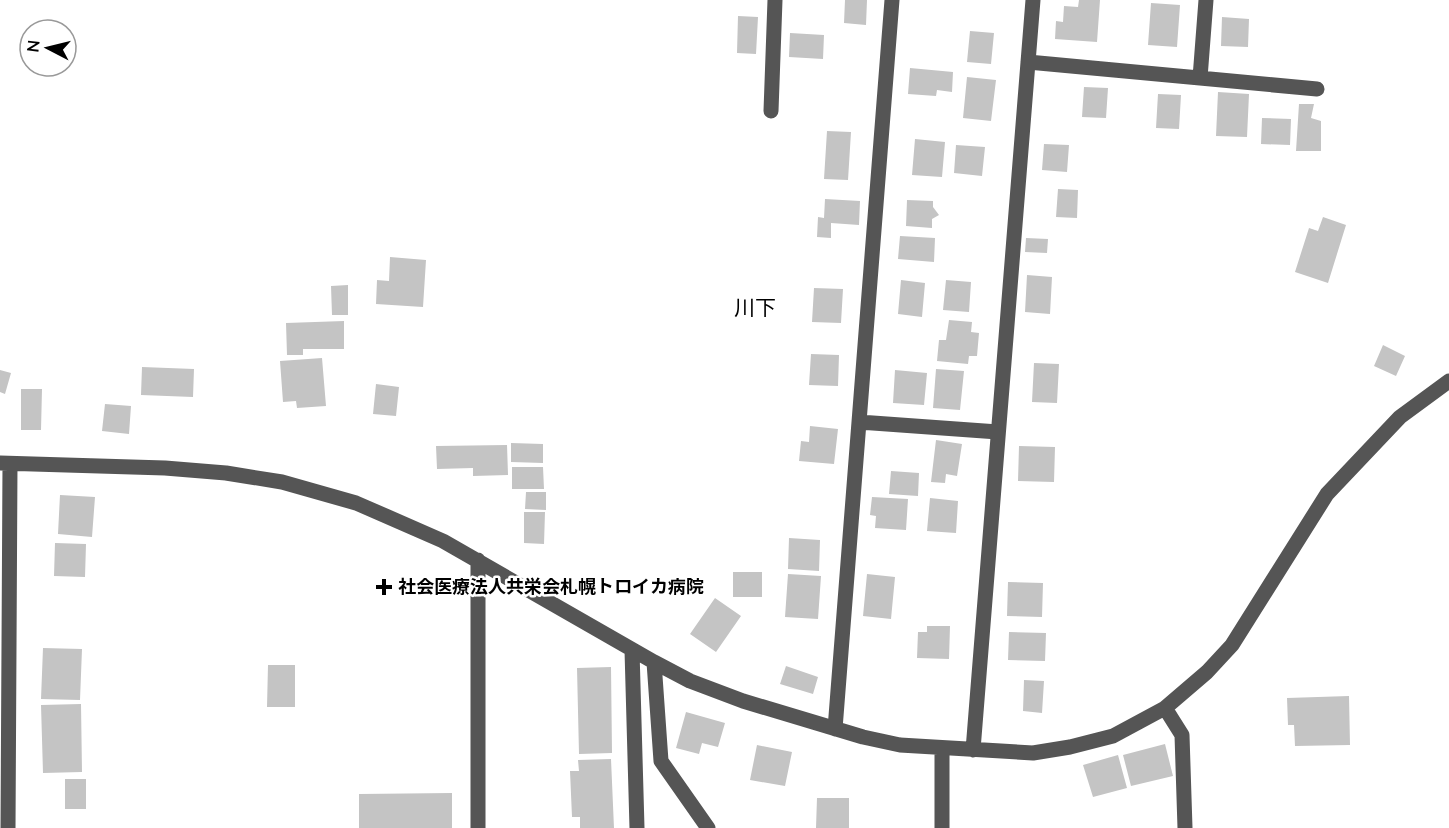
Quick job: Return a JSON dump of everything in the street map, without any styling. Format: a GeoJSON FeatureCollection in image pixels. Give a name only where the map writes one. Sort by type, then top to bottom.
{"type":"FeatureCollection","features":[{"type":"Feature","properties":{"kind":"street"},"geometry":{"type":"LineString","coordinates":[[771,111],[775,0]]}},
{"type":"Feature","properties":{"kind":"street"},"geometry":{"type":"LineString","coordinates":[[835,729],[892,0]]}},
{"type":"Feature","properties":{"kind":"street"},"geometry":{"type":"LineString","coordinates":[[973,750],[1033,0]]}},
{"type":"Feature","properties":{"kind":"street"},"geometry":{"type":"LineString","coordinates":[[1200,78],[1206,0]]}},
{"type":"Feature","properties":{"kind":"street"},"geometry":{"type":"LineString","coordinates":[[1028,62],[1317,89]]}},
{"type":"Feature","properties":{"kind":"street"},"geometry":{"type":"LineString","coordinates":[[8,828],[5,464],[165,468],[226,473],[282,482],[356,503],[443,541],[654,662],[690,681],[743,701],[835,729],[900,745],[1033,753],[1070,747],[1113,736],[1165,708],[1207,672],[1232,645],[1327,494],[1400,417],[1449,381]]}},
{"type":"Feature","properties":{"kind":"street"},"geometry":{"type":"LineString","coordinates":[[859,422],[998,432]]}},
{"type":"Feature","properties":{"kind":"street"},"geometry":{"type":"LineString","coordinates":[[478,560],[478,828]]}},
{"type":"Feature","properties":{"kind":"street"},"geometry":{"type":"LineString","coordinates":[[632,650],[638,828]]}},
{"type":"Feature","properties":{"kind":"street"},"geometry":{"type":"LineString","coordinates":[[654,662],[661,761],[708,828]]}},
{"type":"Feature","properties":{"kind":"street"},"geometry":{"type":"LineString","coordinates":[[1165,708],[1182,735],[1185,828]]}},
{"type":"Feature","properties":{"kind":"street"},"geometry":{"type":"LineString","coordinates":[[942,749],[942,828]]}},
{"type":"Feature","properties":{"kind":"building"},"geometry":{"type":"Polygon","coordinates":[[[845,0],[867,0],[866,25],[844,23],[845,0]]]}},
{"type":"Feature","properties":{"kind":"building"},"geometry":{"type":"Polygon","coordinates":[[[1079,0],[1100,0],[1097,42],[1055,39],[1056,21],[1063,22],[1064,6],[1078,7],[1079,0]]]}},
{"type":"Feature","properties":{"kind":"building"},"geometry":{"type":"Polygon","coordinates":[[[1151,3],[1180,5],[1177,47],[1148,45],[1151,3]]]}},
{"type":"Feature","properties":{"kind":"building"},"geometry":{"type":"Polygon","coordinates":[[[738,16],[758,17],[756,54],[737,53],[738,16]]]}},
{"type":"Feature","properties":{"kind":"building"},"geometry":{"type":"Polygon","coordinates":[[[1222,17],[1249,19],[1248,47],[1221,46],[1222,17]]]}},
{"type":"Feature","properties":{"kind":"building"},"geometry":{"type":"Polygon","coordinates":[[[970,31],[994,33],[991,64],[967,62],[970,31]]]}},
{"type":"Feature","properties":{"kind":"building"},"geometry":{"type":"Polygon","coordinates":[[[790,33],[824,35],[823,59],[789,57],[790,33]]]}},
{"type":"Feature","properties":{"kind":"building"},"geometry":{"type":"Polygon","coordinates":[[[910,68],[953,72],[952,92],[937,90],[936,96],[908,94],[910,68]]]}},
{"type":"Feature","properties":{"kind":"building"},"geometry":{"type":"Polygon","coordinates":[[[967,77],[996,80],[991,121],[963,118],[967,77]]]}},
{"type":"Feature","properties":{"kind":"building"},"geometry":{"type":"Polygon","coordinates":[[[1084,87],[1108,88],[1106,118],[1082,117],[1084,87]]]}},
{"type":"Feature","properties":{"kind":"building"},"geometry":{"type":"Polygon","coordinates":[[[1218,92],[1249,94],[1247,137],[1216,136],[1218,92]]]}},
{"type":"Feature","properties":{"kind":"building"},"geometry":{"type":"Polygon","coordinates":[[[1158,94],[1181,95],[1179,129],[1156,128],[1158,94]]]}},
{"type":"Feature","properties":{"kind":"building"},"geometry":{"type":"Polygon","coordinates":[[[1299,104],[1314,104],[1311,118],[1321,121],[1321,151],[1296,151],[1299,104]]]}},
{"type":"Feature","properties":{"kind":"building"},"geometry":{"type":"Polygon","coordinates":[[[1262,118],[1291,119],[1290,145],[1261,144],[1262,118]]]}},
{"type":"Feature","properties":{"kind":"building"},"geometry":{"type":"Polygon","coordinates":[[[827,131],[851,132],[848,180],[824,179],[827,131]]]}},
{"type":"Feature","properties":{"kind":"building"},"geometry":{"type":"Polygon","coordinates":[[[915,139],[945,142],[942,177],[912,175],[915,139]]]}},
{"type":"Feature","properties":{"kind":"building"},"geometry":{"type":"Polygon","coordinates":[[[1044,144],[1069,145],[1067,172],[1042,170],[1044,144]]]}},
{"type":"Feature","properties":{"kind":"building"},"geometry":{"type":"Polygon","coordinates":[[[956,145],[985,147],[982,176],[954,173],[956,145]]]}},
{"type":"Feature","properties":{"kind":"building"},"geometry":{"type":"Polygon","coordinates":[[[1058,189],[1078,190],[1077,218],[1056,217],[1058,189]]]}},
{"type":"Feature","properties":{"kind":"building"},"geometry":{"type":"Polygon","coordinates":[[[825,199],[860,201],[859,225],[831,223],[831,238],[817,237],[818,217],[824,218],[825,199]]]}},
{"type":"Feature","properties":{"kind":"building"},"geometry":{"type":"Polygon","coordinates":[[[907,200],[933,201],[933,207],[939,215],[932,219],[932,228],[906,226],[907,200]]]}},
{"type":"Feature","properties":{"kind":"building"},"geometry":{"type":"Polygon","coordinates":[[[1323,217],[1346,225],[1328,283],[1295,272],[1309,228],[1318,231],[1323,217]]]}},
{"type":"Feature","properties":{"kind":"building"},"geometry":{"type":"Polygon","coordinates":[[[900,236],[935,238],[934,262],[898,259],[900,236]]]}},
{"type":"Feature","properties":{"kind":"building"},"geometry":{"type":"Polygon","coordinates":[[[1026,238],[1048,239],[1047,253],[1025,252],[1026,238]]]}},
{"type":"Feature","properties":{"kind":"building"},"geometry":{"type":"Polygon","coordinates":[[[390,257],[426,260],[423,307],[376,304],[377,280],[389,281],[390,257]]]}},
{"type":"Feature","properties":{"kind":"building"},"geometry":{"type":"Polygon","coordinates":[[[1027,275],[1052,277],[1050,314],[1025,312],[1027,275]]]}},
{"type":"Feature","properties":{"kind":"building"},"geometry":{"type":"Polygon","coordinates":[[[901,280],[925,283],[922,317],[898,314],[901,280]]]}},
{"type":"Feature","properties":{"kind":"building"},"geometry":{"type":"Polygon","coordinates":[[[946,280],[971,282],[969,312],[943,310],[946,280]]]}},
{"type":"Feature","properties":{"kind":"building"},"geometry":{"type":"Polygon","coordinates":[[[348,285],[348,315],[332,315],[331,286],[348,285]]]}},
{"type":"Feature","properties":{"kind":"building"},"geometry":{"type":"Polygon","coordinates":[[[814,288],[843,289],[841,323],[812,322],[814,288]]]}},
{"type":"Feature","properties":{"kind":"building"},"geometry":{"type":"Polygon","coordinates":[[[949,320],[972,322],[971,332],[979,333],[977,356],[969,356],[968,364],[937,361],[939,340],[946,340],[949,320]]]}},
{"type":"Feature","properties":{"kind":"building"},"geometry":{"type":"Polygon","coordinates":[[[344,321],[344,349],[303,349],[303,355],[287,355],[286,323],[344,321]]]}},
{"type":"Feature","properties":{"kind":"building"},"geometry":{"type":"Polygon","coordinates":[[[1383,345],[1405,356],[1396,376],[1374,366],[1383,345]]]}},
{"type":"Feature","properties":{"kind":"building"},"geometry":{"type":"Polygon","coordinates":[[[811,354],[839,355],[838,386],[809,385],[811,354]]]}},
{"type":"Feature","properties":{"kind":"building"},"geometry":{"type":"Polygon","coordinates":[[[322,358],[326,406],[297,408],[296,401],[283,402],[280,361],[322,358]]]}},
{"type":"Feature","properties":{"kind":"building"},"geometry":{"type":"Polygon","coordinates":[[[1034,363],[1059,364],[1057,403],[1032,402],[1034,363]]]}},
{"type":"Feature","properties":{"kind":"building"},"geometry":{"type":"Polygon","coordinates":[[[142,367],[194,369],[193,397],[141,395],[142,367]]]}},
{"type":"Feature","properties":{"kind":"building"},"geometry":{"type":"Polygon","coordinates":[[[936,369],[964,371],[960,410],[933,408],[936,369]]]}},
{"type":"Feature","properties":{"kind":"building"},"geometry":{"type":"Polygon","coordinates":[[[0,370],[11,373],[5,394],[0,392],[0,370]]]}},
{"type":"Feature","properties":{"kind":"building"},"geometry":{"type":"Polygon","coordinates":[[[895,370],[927,373],[924,405],[893,403],[895,370]]]}},
{"type":"Feature","properties":{"kind":"building"},"geometry":{"type":"Polygon","coordinates":[[[376,384],[399,387],[396,416],[373,414],[376,384]]]}},
{"type":"Feature","properties":{"kind":"building"},"geometry":{"type":"Polygon","coordinates":[[[21,389],[42,389],[41,430],[21,430],[21,389]]]}},
{"type":"Feature","properties":{"kind":"building"},"geometry":{"type":"Polygon","coordinates":[[[105,404],[131,406],[129,434],[102,431],[105,404]]]}},
{"type":"Feature","properties":{"kind":"building"},"geometry":{"type":"Polygon","coordinates":[[[810,426],[838,429],[834,464],[799,461],[801,441],[809,442],[810,426]]]}},
{"type":"Feature","properties":{"kind":"building"},"geometry":{"type":"Polygon","coordinates":[[[936,440],[962,444],[957,476],[946,474],[945,483],[931,482],[936,440]]]}},
{"type":"Feature","properties":{"kind":"building"},"geometry":{"type":"Polygon","coordinates":[[[511,443],[543,444],[543,463],[511,462],[511,443]]]}},
{"type":"Feature","properties":{"kind":"building"},"geometry":{"type":"Polygon","coordinates":[[[507,445],[508,475],[473,476],[473,468],[437,469],[436,446],[507,445]]]}},
{"type":"Feature","properties":{"kind":"building"},"geometry":{"type":"Polygon","coordinates":[[[1019,446],[1055,447],[1054,482],[1018,481],[1019,446]]]}},
{"type":"Feature","properties":{"kind":"building"},"geometry":{"type":"Polygon","coordinates":[[[512,467],[543,467],[544,489],[512,489],[512,467]]]}},
{"type":"Feature","properties":{"kind":"building"},"geometry":{"type":"Polygon","coordinates":[[[891,471],[919,473],[918,496],[889,494],[891,471]]]}},
{"type":"Feature","properties":{"kind":"building"},"geometry":{"type":"Polygon","coordinates":[[[526,492],[546,492],[546,510],[525,509],[526,492]]]}},
{"type":"Feature","properties":{"kind":"building"},"geometry":{"type":"Polygon","coordinates":[[[60,495],[95,497],[92,537],[58,534],[60,495]]]}},
{"type":"Feature","properties":{"kind":"building"},"geometry":{"type":"Polygon","coordinates":[[[872,497],[908,499],[906,530],[875,528],[876,516],[870,515],[872,497]]]}},
{"type":"Feature","properties":{"kind":"building"},"geometry":{"type":"Polygon","coordinates":[[[930,498],[958,501],[956,533],[927,531],[930,498]]]}},
{"type":"Feature","properties":{"kind":"building"},"geometry":{"type":"Polygon","coordinates":[[[524,512],[545,512],[544,544],[524,543],[524,512]]]}},
{"type":"Feature","properties":{"kind":"building"},"geometry":{"type":"Polygon","coordinates":[[[789,538],[820,540],[819,571],[788,569],[789,538]]]}},
{"type":"Feature","properties":{"kind":"building"},"geometry":{"type":"Polygon","coordinates":[[[55,543],[86,544],[85,577],[54,576],[55,543]]]}},
{"type":"Feature","properties":{"kind":"building"},"geometry":{"type":"Polygon","coordinates":[[[733,572],[762,572],[762,597],[733,597],[733,572]]]}},
{"type":"Feature","properties":{"kind":"building"},"geometry":{"type":"Polygon","coordinates":[[[788,574],[821,576],[818,619],[785,617],[788,574]]]}},
{"type":"Feature","properties":{"kind":"building"},"geometry":{"type":"Polygon","coordinates":[[[867,574],[895,577],[891,619],[863,616],[867,574]]]}},
{"type":"Feature","properties":{"kind":"building"},"geometry":{"type":"Polygon","coordinates":[[[1008,582],[1043,583],[1042,617],[1007,616],[1008,582]]]}},
{"type":"Feature","properties":{"kind":"building"},"geometry":{"type":"Polygon","coordinates":[[[715,598],[741,616],[716,652],[690,634],[715,598]]]}},
{"type":"Feature","properties":{"kind":"building"},"geometry":{"type":"Polygon","coordinates":[[[927,626],[950,626],[949,659],[917,658],[918,632],[927,632],[927,626]]]}},
{"type":"Feature","properties":{"kind":"building"},"geometry":{"type":"Polygon","coordinates":[[[1009,632],[1046,633],[1045,661],[1008,660],[1009,632]]]}},
{"type":"Feature","properties":{"kind":"building"},"geometry":{"type":"Polygon","coordinates":[[[43,648],[82,649],[80,700],[41,699],[43,648]]]}},
{"type":"Feature","properties":{"kind":"building"},"geometry":{"type":"Polygon","coordinates":[[[268,665],[295,665],[295,707],[267,707],[268,665]]]}},
{"type":"Feature","properties":{"kind":"building"},"geometry":{"type":"Polygon","coordinates":[[[786,666],[818,677],[813,694],[780,684],[786,666]]]}},
{"type":"Feature","properties":{"kind":"building"},"geometry":{"type":"Polygon","coordinates":[[[611,667],[612,753],[579,754],[577,668],[611,667]]]}},
{"type":"Feature","properties":{"kind":"building"},"geometry":{"type":"Polygon","coordinates":[[[1024,680],[1044,681],[1042,713],[1023,711],[1024,680]]]}},
{"type":"Feature","properties":{"kind":"building"},"geometry":{"type":"Polygon","coordinates":[[[1349,696],[1350,745],[1295,746],[1294,725],[1288,725],[1287,698],[1349,696]]]}},
{"type":"Feature","properties":{"kind":"building"},"geometry":{"type":"Polygon","coordinates":[[[81,704],[82,772],[43,773],[41,705],[81,704]]]}},
{"type":"Feature","properties":{"kind":"building"},"geometry":{"type":"Polygon","coordinates":[[[686,712],[725,723],[718,747],[702,743],[699,754],[676,748],[686,712]]]}},
{"type":"Feature","properties":{"kind":"building"},"geometry":{"type":"Polygon","coordinates":[[[1165,744],[1173,776],[1131,786],[1123,755],[1165,744]]]}},
{"type":"Feature","properties":{"kind":"building"},"geometry":{"type":"Polygon","coordinates":[[[757,745],[792,752],[785,786],[750,780],[757,745]]]}},
{"type":"Feature","properties":{"kind":"building"},"geometry":{"type":"Polygon","coordinates":[[[1118,755],[1127,788],[1093,797],[1083,765],[1118,755]]]}},
{"type":"Feature","properties":{"kind":"building"},"geometry":{"type":"Polygon","coordinates":[[[611,759],[614,828],[580,828],[580,817],[572,817],[570,771],[579,771],[578,760],[611,759]]]}},
{"type":"Feature","properties":{"kind":"building"},"geometry":{"type":"Polygon","coordinates":[[[65,779],[86,779],[86,809],[65,809],[65,779]]]}},
{"type":"Feature","properties":{"kind":"building"},"geometry":{"type":"Polygon","coordinates":[[[452,793],[452,828],[359,828],[359,794],[452,793]]]}},
{"type":"Feature","properties":{"kind":"building"},"geometry":{"type":"Polygon","coordinates":[[[817,798],[849,798],[849,828],[816,828],[817,798]]]}},
{"type":"Feature","properties":{"kind":"place","name":"社会医療法人共栄会札幌トロイカ病院"},"geometry":{"type":"Point","coordinates":[384,587]}},
{"type":"Feature","properties":{"kind":"district","name":"川下"},"geometry":{"type":"Point","coordinates":[755,308]}}]}
